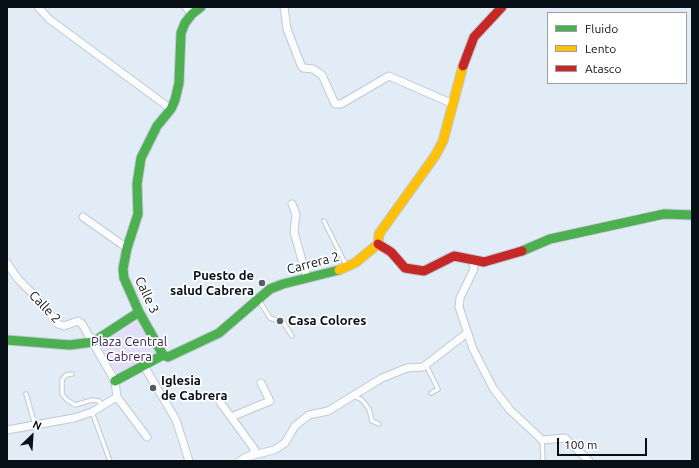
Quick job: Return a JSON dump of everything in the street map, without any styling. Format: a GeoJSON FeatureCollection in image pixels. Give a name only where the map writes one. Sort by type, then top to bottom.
{"type":"FeatureCollection","features":[{"type":"Feature","properties":{"kind":"street"},"geometry":{"type":"LineString","coordinates":[[38,7],[49,19],[171,109],[179,83],[181,33],[189,10],[201,7]]}},
{"type":"Feature","properties":{"kind":"street"},"geometry":{"type":"LineString","coordinates":[[284,7],[287,29],[301,65],[303,68],[313,69],[322,75],[335,104],[341,104],[389,76],[453,104]]}},
{"type":"Feature","properties":{"kind":"street"},"geometry":{"type":"LineString","coordinates":[[502,7],[479,31],[470,45],[443,141],[379,234],[378,244],[391,252],[405,268],[416,271],[424,271],[454,256],[484,262],[517,253],[550,239],[664,214],[692,215]]}},
{"type":"Feature","properties":{"kind":"street","name":"Calle 3"},"geometry":{"type":"LineString","coordinates":[[163,355],[139,312],[124,278],[123,269],[126,248],[136,220],[138,202],[137,184],[141,158],[157,126],[171,109]]}},
{"type":"Feature","properties":{"kind":"street"},"geometry":{"type":"LineString","coordinates":[[292,204],[296,214],[294,232],[307,278]]}},
{"type":"Feature","properties":{"kind":"street"},"geometry":{"type":"LineString","coordinates":[[83,217],[126,248]]}},
{"type":"Feature","properties":{"kind":"street","name":"Carrera 2"},"geometry":{"type":"LineString","coordinates":[[115,380],[163,355],[168,357],[172,356],[219,333],[270,290],[283,284],[347,267],[378,244]]}},
{"type":"Feature","properties":{"kind":"street"},"geometry":{"type":"LineString","coordinates":[[473,261],[474,269],[459,303],[467,333],[493,388],[510,410],[542,440],[565,438],[589,461]]}},
{"type":"Feature","properties":{"kind":"street","name":"Calle 2"},"geometry":{"type":"LineString","coordinates":[[7,263],[18,279],[39,300],[58,324],[64,326],[78,321],[82,324],[115,380],[117,397]]}},
{"type":"Feature","properties":{"kind":"street"},"geometry":{"type":"LineString","coordinates":[[7,340],[70,345],[93,342],[139,312]]}},
{"type":"Feature","properties":{"kind":"street"},"geometry":{"type":"LineString","coordinates":[[240,461],[251,456],[274,450],[285,443],[295,426],[309,415],[328,411],[382,378],[407,368],[423,367],[467,333]]}},
{"type":"Feature","properties":{"kind":"street"},"geometry":{"type":"LineString","coordinates":[[144,366],[176,420],[189,461]]}},
{"type":"Feature","properties":{"kind":"street"},"geometry":{"type":"LineString","coordinates":[[230,417],[270,401],[261,382]]}},
{"type":"Feature","properties":{"kind":"street"},"geometry":{"type":"LineString","coordinates":[[7,430],[92,412],[117,397],[147,437]]}},
{"type":"Feature","properties":{"kind":"street"},"geometry":{"type":"LineString","coordinates":[[220,402],[255,450],[251,456]]}},
{"type":"Feature","properties":{"kind":"lane"},"geometry":{"type":"LineString","coordinates":[[324,221],[347,267]]}},
{"type":"Feature","properties":{"kind":"lane"},"geometry":{"type":"LineString","coordinates":[[258,300],[270,318],[283,322],[292,336]]}},
{"type":"Feature","properties":{"kind":"lane"},"geometry":{"type":"LineString","coordinates":[[426,365],[438,388],[431,394]]}},
{"type":"Feature","properties":{"kind":"lane"},"geometry":{"type":"LineString","coordinates":[[72,374],[66,375],[62,380],[62,394],[67,400],[75,405],[92,400],[98,401],[102,406]]}},
{"type":"Feature","properties":{"kind":"lane"},"geometry":{"type":"LineString","coordinates":[[26,394],[35,425]]}},
{"type":"Feature","properties":{"kind":"lane"},"geometry":{"type":"LineString","coordinates":[[352,396],[362,400],[369,409],[372,421],[379,424]]}},
{"type":"Feature","properties":{"kind":"lane"},"geometry":{"type":"LineString","coordinates":[[92,412],[110,461]]}},
{"type":"Feature","properties":{"kind":"lane"},"geometry":{"type":"LineString","coordinates":[[542,440],[543,461]]}},
{"type":"Feature","properties":{"kind":"green space","name":"Plaza Central Cabrera"},"geometry":{"type":"Polygon","coordinates":[[[139,320],[160,354],[119,377],[99,344],[139,320]]]}},
{"type":"Feature","properties":{"kind":"traffic: fast"},"geometry":{"type":"LineString","coordinates":[[163,355],[139,312],[124,278],[123,269],[127,248],[138,214],[137,184],[141,158],[157,126],[171,109],[175,100],[179,83],[181,33],[185,23],[192,14],[201,7]]}},
{"type":"Feature","properties":{"kind":"traffic: fast"},"geometry":{"type":"LineString","coordinates":[[522,251],[550,239],[664,214],[692,215]]}},
{"type":"Feature","properties":{"kind":"traffic: fast"},"geometry":{"type":"LineString","coordinates":[[115,381],[163,355],[168,357],[219,333],[270,289],[283,284],[339,270]]}},
{"type":"Feature","properties":{"kind":"traffic: fast"},"geometry":{"type":"LineString","coordinates":[[7,340],[70,345],[93,342],[139,312]]}},
{"type":"Feature","properties":{"kind":"traffic: slow"},"geometry":{"type":"LineString","coordinates":[[339,270],[355,263],[378,244],[379,234],[435,156],[443,141],[463,66]]}},
{"type":"Feature","properties":{"kind":"traffic: jam"},"geometry":{"type":"LineString","coordinates":[[463,66],[474,37],[502,7]]}},
{"type":"Feature","properties":{"kind":"traffic: jam"},"geometry":{"type":"LineString","coordinates":[[378,244],[391,252],[405,268],[424,271],[454,256],[484,262],[522,251]]}},
{"type":"Feature","properties":{"kind":"place","name":"Puesto de salud Cabrera"},"geometry":{"type":"Point","coordinates":[262,283]}},
{"type":"Feature","properties":{"kind":"place","name":"Casa Colores"},"geometry":{"type":"Point","coordinates":[280,321]}},
{"type":"Feature","properties":{"kind":"place","name":"Iglesia de Cabrera"},"geometry":{"type":"Point","coordinates":[153,388]}}]}
